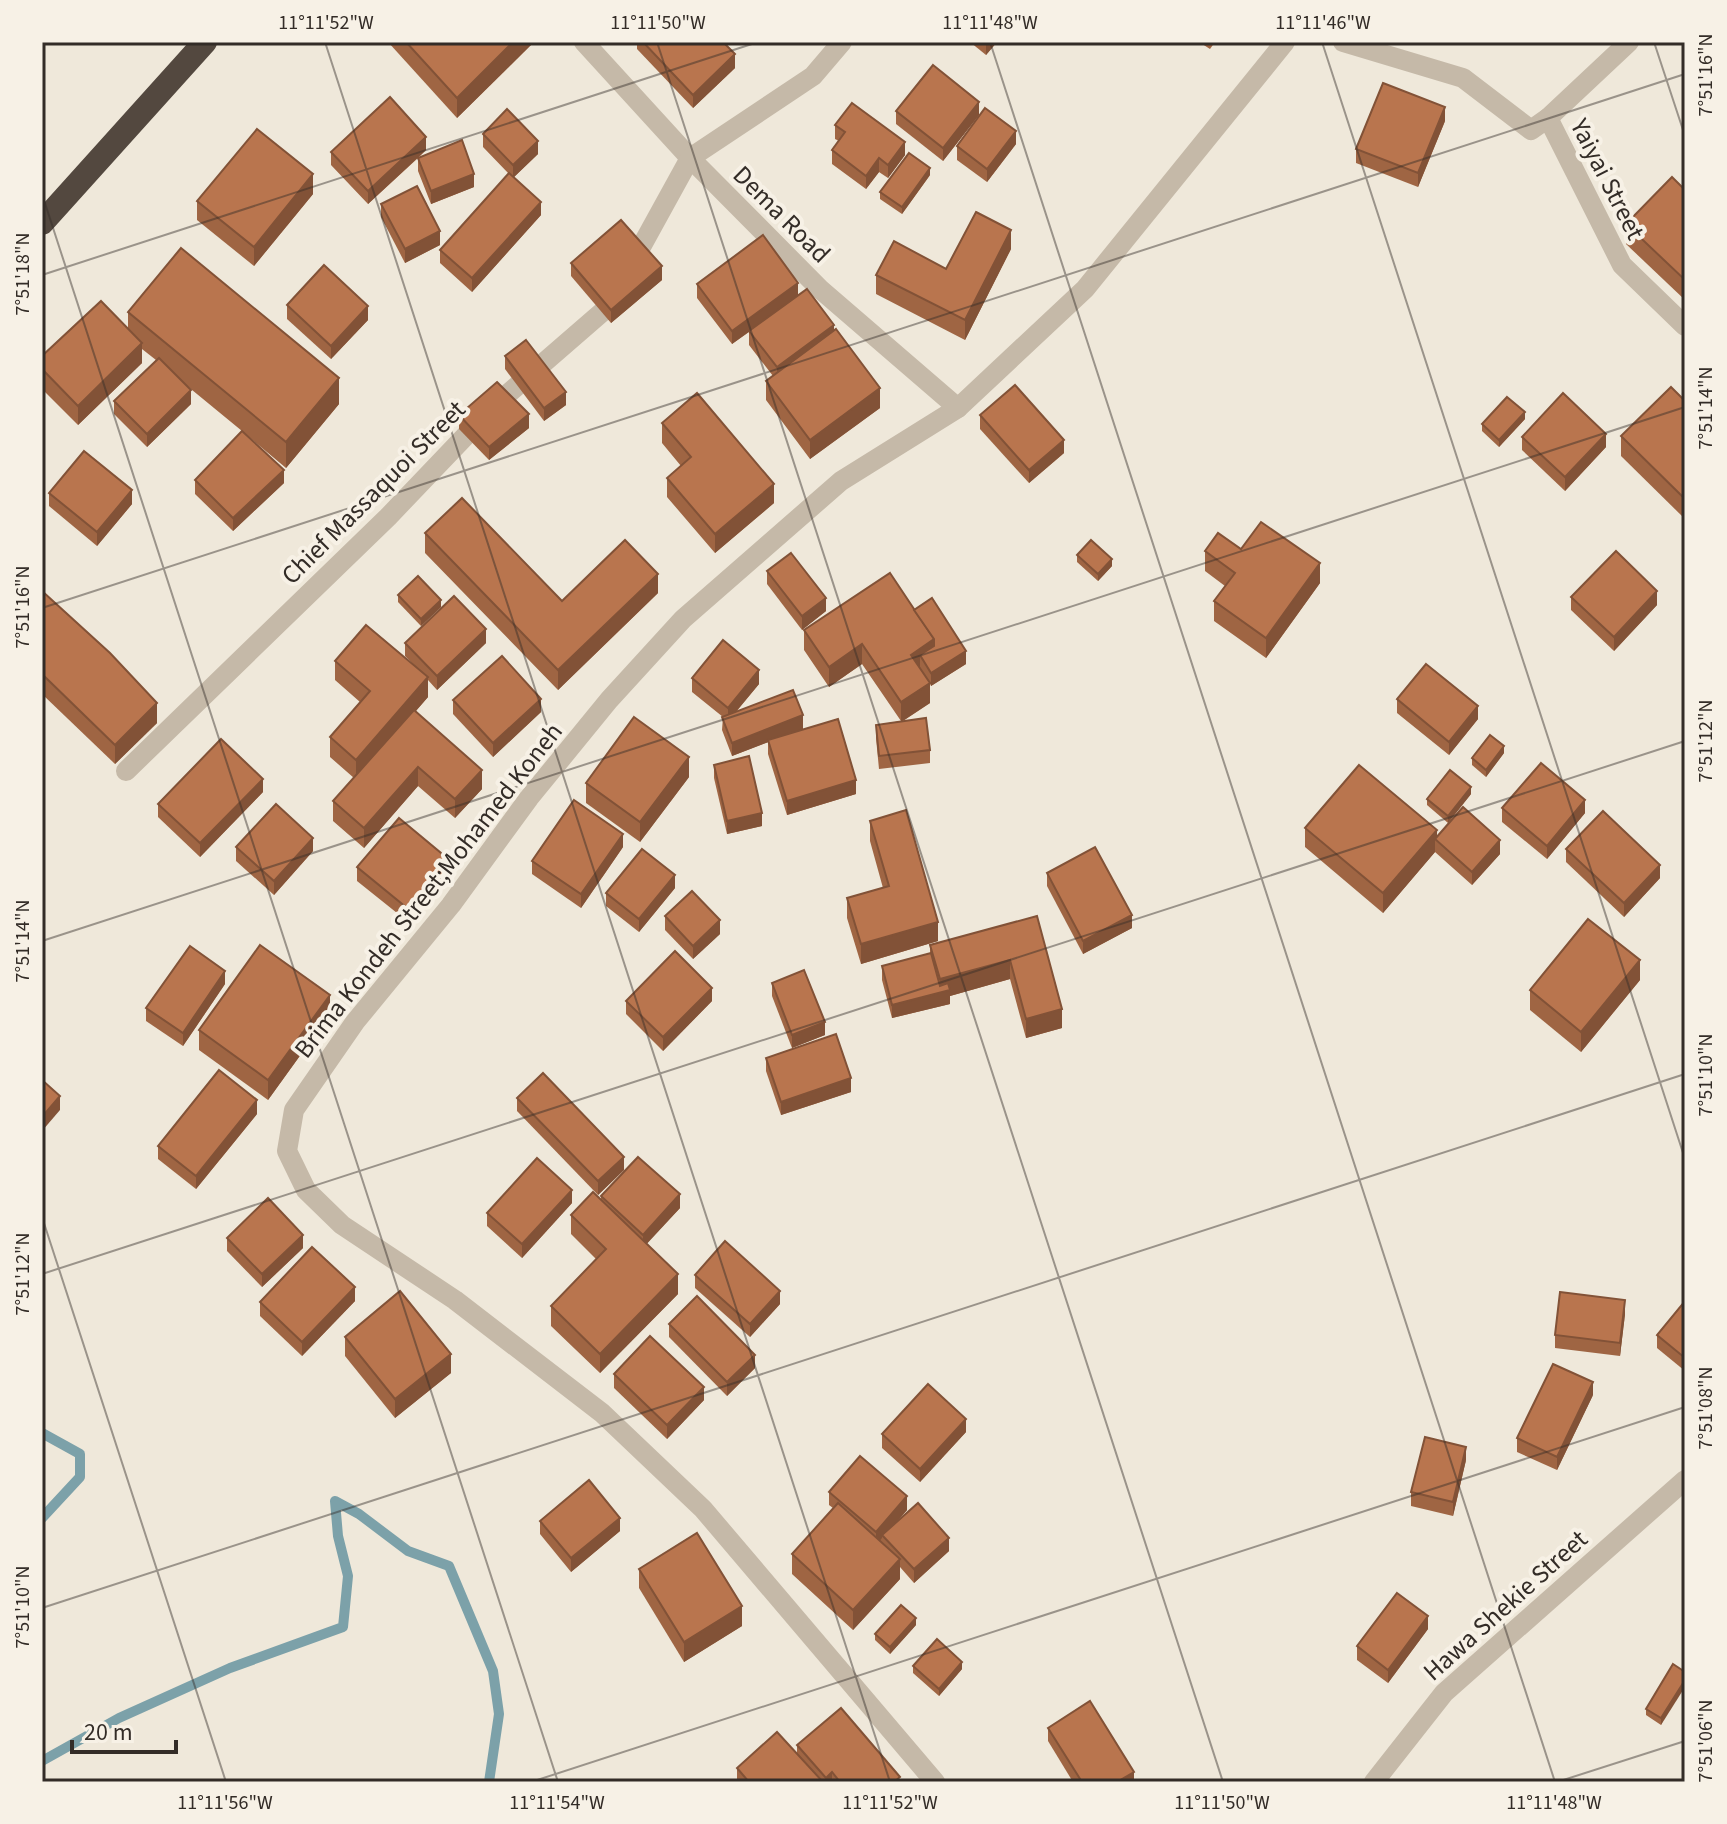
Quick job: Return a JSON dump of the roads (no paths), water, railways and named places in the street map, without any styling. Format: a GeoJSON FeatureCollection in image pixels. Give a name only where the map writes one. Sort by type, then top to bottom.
{"type":"FeatureCollection","features":[{"type":"Feature","properties":{"kind":"highway"},"geometry":{"type":"LineString","coordinates":[[42,223],[205,42]]}},
{"type":"Feature","properties":{"kind":"street","name":"Dema Road"},"geometry":{"type":"LineString","coordinates":[[584,42],[690,158],[820,289],[958,408]]}},
{"type":"Feature","properties":{"kind":"street","name":"Chief Massaquoi Street"},"geometry":{"type":"LineString","coordinates":[[126,771],[388,517],[495,405],[608,307],[690,158],[813,76],[842,42]]}},
{"type":"Feature","properties":{"kind":"street","name":"Brima Kondeh Street;Mohamed Koneh"},"geometry":{"type":"LineString","coordinates":[[935,1782],[703,1509],[602,1413],[455,1300],[342,1225],[306,1190],[287,1151],[294,1110],[355,1022],[451,905],[529,798],[609,700],[683,619],[841,481],[958,408],[1085,289],[1285,42]]}},
{"type":"Feature","properties":{"kind":"street","name":"Yaiyai Street"},"geometry":{"type":"LineString","coordinates":[[1343,42],[1463,78],[1531,130],[1548,118],[1622,265],[1685,326]]}},
{"type":"Feature","properties":{"kind":"street"},"geometry":{"type":"LineString","coordinates":[[1548,118],[1629,42]]}},
{"type":"Feature","properties":{"kind":"street","name":"Hawa Shekie Street"},"geometry":{"type":"LineString","coordinates":[[1374,1782],[1444,1693],[1685,1480]]}},
{"type":"Feature","properties":{"kind":"waterway"},"geometry":{"type":"LineString","coordinates":[[42,1433],[80,1454],[80,1477],[42,1518]]}},
{"type":"Feature","properties":{"kind":"waterway"},"geometry":{"type":"LineString","coordinates":[[42,1761],[119,1718],[230,1668],[343,1627],[348,1576],[338,1536],[335,1501],[359,1514],[408,1551],[449,1566],[493,1671],[499,1714],[489,1782]]}}]}
